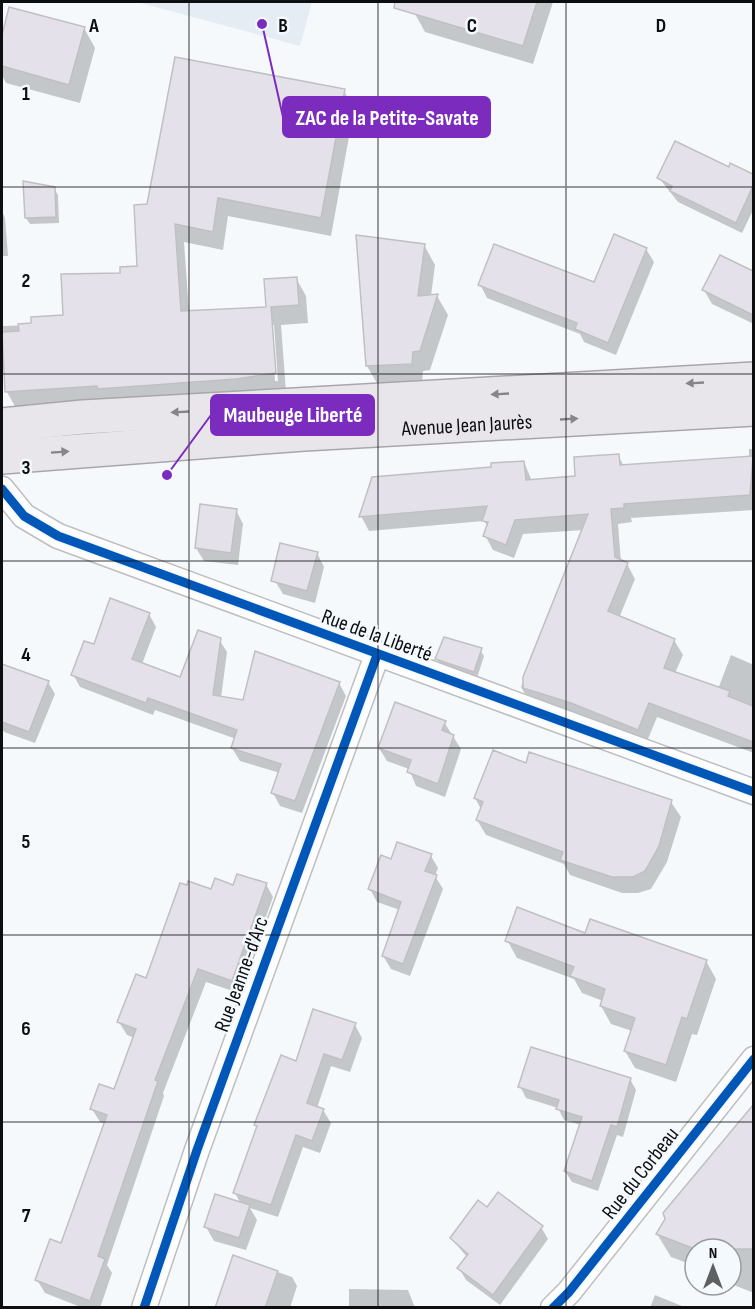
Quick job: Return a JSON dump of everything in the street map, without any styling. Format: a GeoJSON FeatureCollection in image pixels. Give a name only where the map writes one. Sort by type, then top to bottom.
{"type":"FeatureCollection","features":[{"type":"Feature","properties":{"kind":"main road","name":"Avenue Jean Jaurès"},"geometry":{"type":"LineString","coordinates":[[2,425],[95,417],[753,380]]}},
{"type":"Feature","properties":{"kind":"main road","name":"Avenue Jean Jaurès"},"geometry":{"type":"LineString","coordinates":[[2,457],[304,434],[753,409]]}},
{"type":"Feature","properties":{"kind":"street","name":"Rue de la Liberté"},"geometry":{"type":"LineString","coordinates":[[2,489],[24,516],[58,536],[753,792]]}},
{"type":"Feature","properties":{"kind":"street","name":"Rue Jeanne-d'Arc"},"geometry":{"type":"LineString","coordinates":[[144,1308],[196,1150],[377,655]]}},
{"type":"Feature","properties":{"kind":"street","name":"Rue du Corbeau"},"geometry":{"type":"LineString","coordinates":[[553,1308],[569,1292],[753,1059]]}},
{"type":"Feature","properties":{"kind":"shaded area"},"geometry":{"type":"Polygon","coordinates":[[[137,2],[312,2],[300,46],[137,2]]]}},
{"type":"Feature","properties":{"kind":"building"},"geometry":{"type":"Polygon","coordinates":[[[395,2],[537,2],[523,46],[394,8],[395,2]]]}},
{"type":"Feature","properties":{"kind":"building"},"geometry":{"type":"Polygon","coordinates":[[[9,7],[85,27],[69,85],[2,66],[2,35],[9,7]]]}},
{"type":"Feature","properties":{"kind":"building"},"geometry":{"type":"Polygon","coordinates":[[[175,57],[345,89],[321,218],[218,198],[213,232],[175,224],[181,311],[266,307],[264,279],[297,277],[299,305],[271,307],[276,373],[236,379],[98,389],[97,386],[5,392],[2,332],[19,331],[18,324],[31,323],[31,317],[63,315],[61,274],[120,273],[120,267],[137,266],[134,205],[147,204],[175,57]]]}},
{"type":"Feature","properties":{"kind":"building"},"geometry":{"type":"Polygon","coordinates":[[[675,141],[729,167],[730,163],[753,174],[753,186],[736,223],[670,191],[672,186],[657,178],[675,141]]]}},
{"type":"Feature","properties":{"kind":"building"},"geometry":{"type":"Polygon","coordinates":[[[23,181],[55,187],[56,217],[25,218],[23,181]]]}},
{"type":"Feature","properties":{"kind":"building"},"geometry":{"type":"Polygon","coordinates":[[[614,234],[647,248],[608,343],[575,329],[577,323],[478,285],[494,244],[594,282],[614,234]]]}},
{"type":"Feature","properties":{"kind":"building"},"geometry":{"type":"Polygon","coordinates":[[[356,235],[425,244],[418,296],[438,294],[420,351],[413,352],[412,364],[366,366],[356,235]]]}},
{"type":"Feature","properties":{"kind":"building"},"geometry":{"type":"Polygon","coordinates":[[[720,255],[753,271],[753,315],[702,290],[720,255]]]}},
{"type":"Feature","properties":{"kind":"building"},"geometry":{"type":"Polygon","coordinates":[[[619,454],[620,465],[753,456],[750,495],[624,504],[624,508],[611,509],[615,557],[628,563],[608,611],[675,639],[664,668],[730,691],[728,696],[753,706],[753,742],[649,703],[638,730],[571,703],[523,688],[523,677],[588,514],[515,520],[506,545],[483,536],[488,522],[482,521],[487,506],[359,517],[372,477],[491,467],[491,463],[524,461],[526,480],[575,476],[574,457],[619,454]]]}},
{"type":"Feature","properties":{"kind":"building"},"geometry":{"type":"Polygon","coordinates":[[[200,504],[237,509],[231,553],[195,548],[200,504]]]}},
{"type":"Feature","properties":{"kind":"building"},"geometry":{"type":"Polygon","coordinates":[[[280,543],[318,552],[307,591],[271,581],[280,543]]]}},
{"type":"Feature","properties":{"kind":"building"},"geometry":{"type":"Polygon","coordinates":[[[110,598],[150,613],[132,659],[180,677],[198,630],[221,638],[213,695],[243,700],[255,651],[340,682],[295,801],[271,793],[281,764],[231,748],[237,730],[148,698],[146,703],[71,675],[84,641],[94,644],[110,598]]]}},
{"type":"Feature","properties":{"kind":"building"},"geometry":{"type":"Polygon","coordinates":[[[444,637],[482,648],[474,672],[435,659],[444,637]]]}},
{"type":"Feature","properties":{"kind":"building"},"geometry":{"type":"Polygon","coordinates":[[[2,664],[49,681],[29,732],[2,722],[2,664]]]}},
{"type":"Feature","properties":{"kind":"building"},"geometry":{"type":"Polygon","coordinates":[[[395,702],[446,721],[442,730],[454,735],[438,784],[407,772],[411,760],[378,748],[395,702]]]}},
{"type":"Feature","properties":{"kind":"building"},"geometry":{"type":"Polygon","coordinates":[[[493,750],[526,763],[529,752],[672,800],[659,846],[645,871],[633,877],[612,877],[560,860],[563,852],[476,820],[483,802],[474,798],[493,750]]]}},
{"type":"Feature","properties":{"kind":"building"},"geometry":{"type":"Polygon","coordinates":[[[397,842],[432,854],[425,871],[437,875],[403,964],[382,956],[401,902],[368,889],[381,855],[391,859],[397,842]]]}},
{"type":"Feature","properties":{"kind":"building"},"geometry":{"type":"Polygon","coordinates":[[[237,874],[267,883],[232,981],[198,969],[155,1080],[158,1081],[98,1256],[105,1259],[90,1301],[35,1280],[50,1239],[61,1243],[107,1115],[90,1109],[99,1084],[114,1089],[136,1029],[117,1022],[136,974],[146,978],[180,883],[187,885],[188,881],[211,889],[215,878],[233,885],[237,874]]]}},
{"type":"Feature","properties":{"kind":"building"},"geometry":{"type":"Polygon","coordinates":[[[517,907],[585,933],[590,919],[707,960],[687,1019],[682,1017],[666,1065],[624,1051],[635,1018],[600,1006],[605,989],[570,976],[574,967],[505,941],[517,907]]]}},
{"type":"Feature","properties":{"kind":"building"},"geometry":{"type":"Polygon","coordinates":[[[313,1009],[356,1023],[342,1060],[324,1054],[307,1103],[324,1109],[312,1141],[296,1135],[271,1205],[233,1193],[257,1126],[254,1125],[281,1055],[296,1061],[313,1009]]]}},
{"type":"Feature","properties":{"kind":"building"},"geometry":{"type":"Polygon","coordinates":[[[531,1047],[631,1078],[617,1127],[611,1125],[592,1181],[564,1171],[582,1117],[556,1109],[559,1100],[518,1087],[531,1047]]]}},
{"type":"Feature","properties":{"kind":"building"},"geometry":{"type":"Polygon","coordinates":[[[753,1105],[753,1249],[743,1249],[743,1237],[683,1237],[683,1244],[656,1234],[665,1219],[663,1213],[753,1105]]]}},
{"type":"Feature","properties":{"kind":"building"},"geometry":{"type":"Polygon","coordinates":[[[498,1192],[543,1226],[493,1295],[457,1268],[468,1254],[450,1238],[478,1200],[487,1207],[498,1192]]]}},
{"type":"Feature","properties":{"kind":"building"},"geometry":{"type":"Polygon","coordinates":[[[215,1194],[250,1205],[239,1238],[204,1227],[215,1194]]]}},
{"type":"Feature","properties":{"kind":"building"},"geometry":{"type":"Polygon","coordinates":[[[233,1255],[278,1271],[265,1308],[215,1308],[233,1255]]]}},
{"type":"Feature","properties":{"kind":"cycle path"},"geometry":{"type":"LineString","coordinates":[[2,489],[24,516],[58,536],[754,792]]}},
{"type":"Feature","properties":{"kind":"cycle path"},"geometry":{"type":"LineString","coordinates":[[144,1308],[197,1150],[377,655]]}},
{"type":"Feature","properties":{"kind":"cycle path"},"geometry":{"type":"LineString","coordinates":[[553,1308],[569,1292],[754,1059]]}},
{"type":"Feature","properties":{"kind":"place","name":"ZAC de la Petite-Savate"},"geometry":{"type":"Point","coordinates":[262,24]}},
{"type":"Feature","properties":{"kind":"place","name":"Maubeuge Liberté"},"geometry":{"type":"Point","coordinates":[167,475]}}]}
